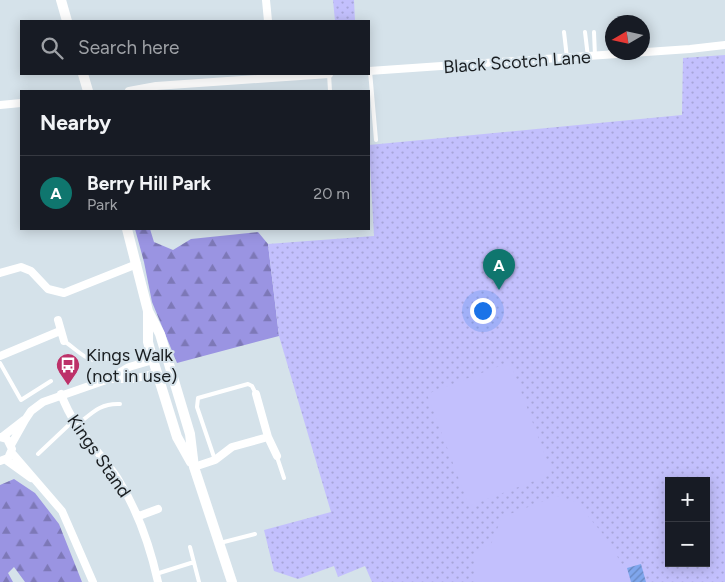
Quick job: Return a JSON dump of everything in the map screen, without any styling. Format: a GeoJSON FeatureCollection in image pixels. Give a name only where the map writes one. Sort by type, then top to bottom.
{"type":"FeatureCollection","features":[{"type":"Feature","properties":{"kind":"street"},"geometry":{"type":"LineString","coordinates":[[61,0],[68,20]]}},
{"type":"Feature","properties":{"kind":"street"},"geometry":{"type":"LineString","coordinates":[[266,0],[268,20]]}},
{"type":"Feature","properties":{"kind":"street","name":"Black Scotch Lane"},"geometry":{"type":"LineString","coordinates":[[370,71],[725,45]]}},
{"type":"Feature","properties":{"kind":"street"},"geometry":{"type":"LineString","coordinates":[[83,75],[88,90]]}},
{"type":"Feature","properties":{"kind":"street"},"geometry":{"type":"LineString","coordinates":[[142,90],[310,75]]}},
{"type":"Feature","properties":{"kind":"street"},"geometry":{"type":"LineString","coordinates":[[0,105],[20,103]]}},
{"type":"Feature","properties":{"kind":"street"},"geometry":{"type":"LineString","coordinates":[[128,230],[161,361],[190,434],[194,467]]}},
{"type":"Feature","properties":{"kind":"street"},"geometry":{"type":"LineString","coordinates":[[0,273],[21,267],[31,271],[48,289],[64,294],[138,264]]}},
{"type":"Feature","properties":{"kind":"street"},"geometry":{"type":"LineString","coordinates":[[58,320],[64,341]]}},
{"type":"Feature","properties":{"kind":"street"},"geometry":{"type":"LineString","coordinates":[[0,356],[60,331]]}},
{"type":"Feature","properties":{"kind":"street"},"geometry":{"type":"LineString","coordinates":[[161,361],[156,372],[177,437],[194,467],[232,582]]}},
{"type":"Feature","properties":{"kind":"street"},"geometry":{"type":"LineString","coordinates":[[39,483],[3,460],[12,449],[24,420],[31,411],[43,402],[61,394],[109,379],[129,367],[161,361]]}},
{"type":"Feature","properties":{"kind":"street"},"geometry":{"type":"LineString","coordinates":[[109,379],[133,379],[156,372]]}},
{"type":"Feature","properties":{"kind":"street","name":"Kings Stand"},"geometry":{"type":"LineString","coordinates":[[61,394],[74,424],[118,480],[138,516],[157,578]]}},
{"type":"Feature","properties":{"kind":"street"},"geometry":{"type":"LineString","coordinates":[[256,394],[268,437],[277,456]]}},
{"type":"Feature","properties":{"kind":"street"},"geometry":{"type":"LineString","coordinates":[[1,437],[24,420]]}},
{"type":"Feature","properties":{"kind":"street"},"geometry":{"type":"LineString","coordinates":[[1,437],[7,439],[12,449],[62,511],[94,582]]}},
{"type":"Feature","properties":{"kind":"street"},"geometry":{"type":"LineString","coordinates":[[194,467],[215,460],[232,447],[268,437]]}},
{"type":"Feature","properties":{"kind":"street","name":"Kings Stand"},"geometry":{"type":"LineString","coordinates":[[138,516],[158,509]]}},
{"type":"Feature","properties":{"kind":"lane"},"geometry":{"type":"LineString","coordinates":[[564,32],[567,58]]}},
{"type":"Feature","properties":{"kind":"lane"},"geometry":{"type":"LineString","coordinates":[[585,32],[591,56]]}},
{"type":"Feature","properties":{"kind":"lane"},"geometry":{"type":"LineString","coordinates":[[591,56],[594,32]]}},
{"type":"Feature","properties":{"kind":"lane"},"geometry":{"type":"LineString","coordinates":[[329,75],[330,90]]}},
{"type":"Feature","properties":{"kind":"lane"},"geometry":{"type":"LineString","coordinates":[[369,75],[376,140]]}},
{"type":"Feature","properties":{"kind":"lane"},"geometry":{"type":"LineString","coordinates":[[64,341],[92,361],[97,362],[114,356]]}},
{"type":"Feature","properties":{"kind":"lane"},"geometry":{"type":"LineString","coordinates":[[0,363],[21,400],[52,381]]}},
{"type":"Feature","properties":{"kind":"lane"},"geometry":{"type":"LineString","coordinates":[[215,460],[197,407],[198,398],[248,384],[252,386],[256,394]]}},
{"type":"Feature","properties":{"kind":"lane"},"geometry":{"type":"LineString","coordinates":[[38,454],[96,408],[108,404],[120,404]]}},
{"type":"Feature","properties":{"kind":"lane"},"geometry":{"type":"LineString","coordinates":[[277,456],[284,478]]}},
{"type":"Feature","properties":{"kind":"lane"},"geometry":{"type":"LineString","coordinates":[[220,543],[255,534]]}},
{"type":"Feature","properties":{"kind":"lane"},"geometry":{"type":"LineString","coordinates":[[190,547],[199,582]]}},
{"type":"Feature","properties":{"kind":"lane"},"geometry":{"type":"LineString","coordinates":[[157,578],[194,562]]}},
{"type":"Feature","properties":{"kind":"green space"},"geometry":{"type":"Polygon","coordinates":[[[135,230],[150,230],[154,242],[173,250],[191,239],[258,232],[268,244],[279,336],[177,363],[152,302],[135,230]]]}},
{"type":"Feature","properties":{"kind":"green space"},"geometry":{"type":"Polygon","coordinates":[[[14,479],[35,493],[59,524],[82,582],[25,582],[14,567],[8,573],[13,582],[0,582],[0,485],[14,479]]]}},
{"type":"Feature","properties":{"kind":"shaded area"},"geometry":{"type":"Polygon","coordinates":[[[333,0],[354,0],[355,20],[335,20],[333,0]]]}},
{"type":"Feature","properties":{"kind":"shaded area"},"geometry":{"type":"Polygon","coordinates":[[[725,55],[725,582],[372,582],[365,566],[338,577],[334,566],[298,579],[274,571],[264,530],[331,512],[279,336],[268,244],[374,236],[370,145],[682,115],[683,58],[725,55]]]}},
{"type":"Feature","properties":{"kind":"shaded area"},"geometry":{"type":"Polygon","coordinates":[[[510,362],[552,474],[469,506],[427,394],[510,362]]]}},
{"type":"Feature","properties":{"kind":"shaded area"},"geometry":{"type":"Polygon","coordinates":[[[557,496],[576,502],[603,534],[622,564],[640,559],[646,582],[474,582],[474,552],[491,544],[502,517],[557,496]]]}},
{"type":"Feature","properties":{"kind":"building"},"geometry":{"type":"Polygon","coordinates":[[[641,564],[646,582],[631,582],[627,568],[641,564]]]}},
{"type":"Feature","properties":{"kind":"place","name":"Berry Hill Park"},"geometry":{"type":"Point","coordinates":[499,290]}},
{"type":"Feature","properties":{"kind":"place","name":"Kings Walk (not in use)"},"geometry":{"type":"Point","coordinates":[68,386]}}]}
